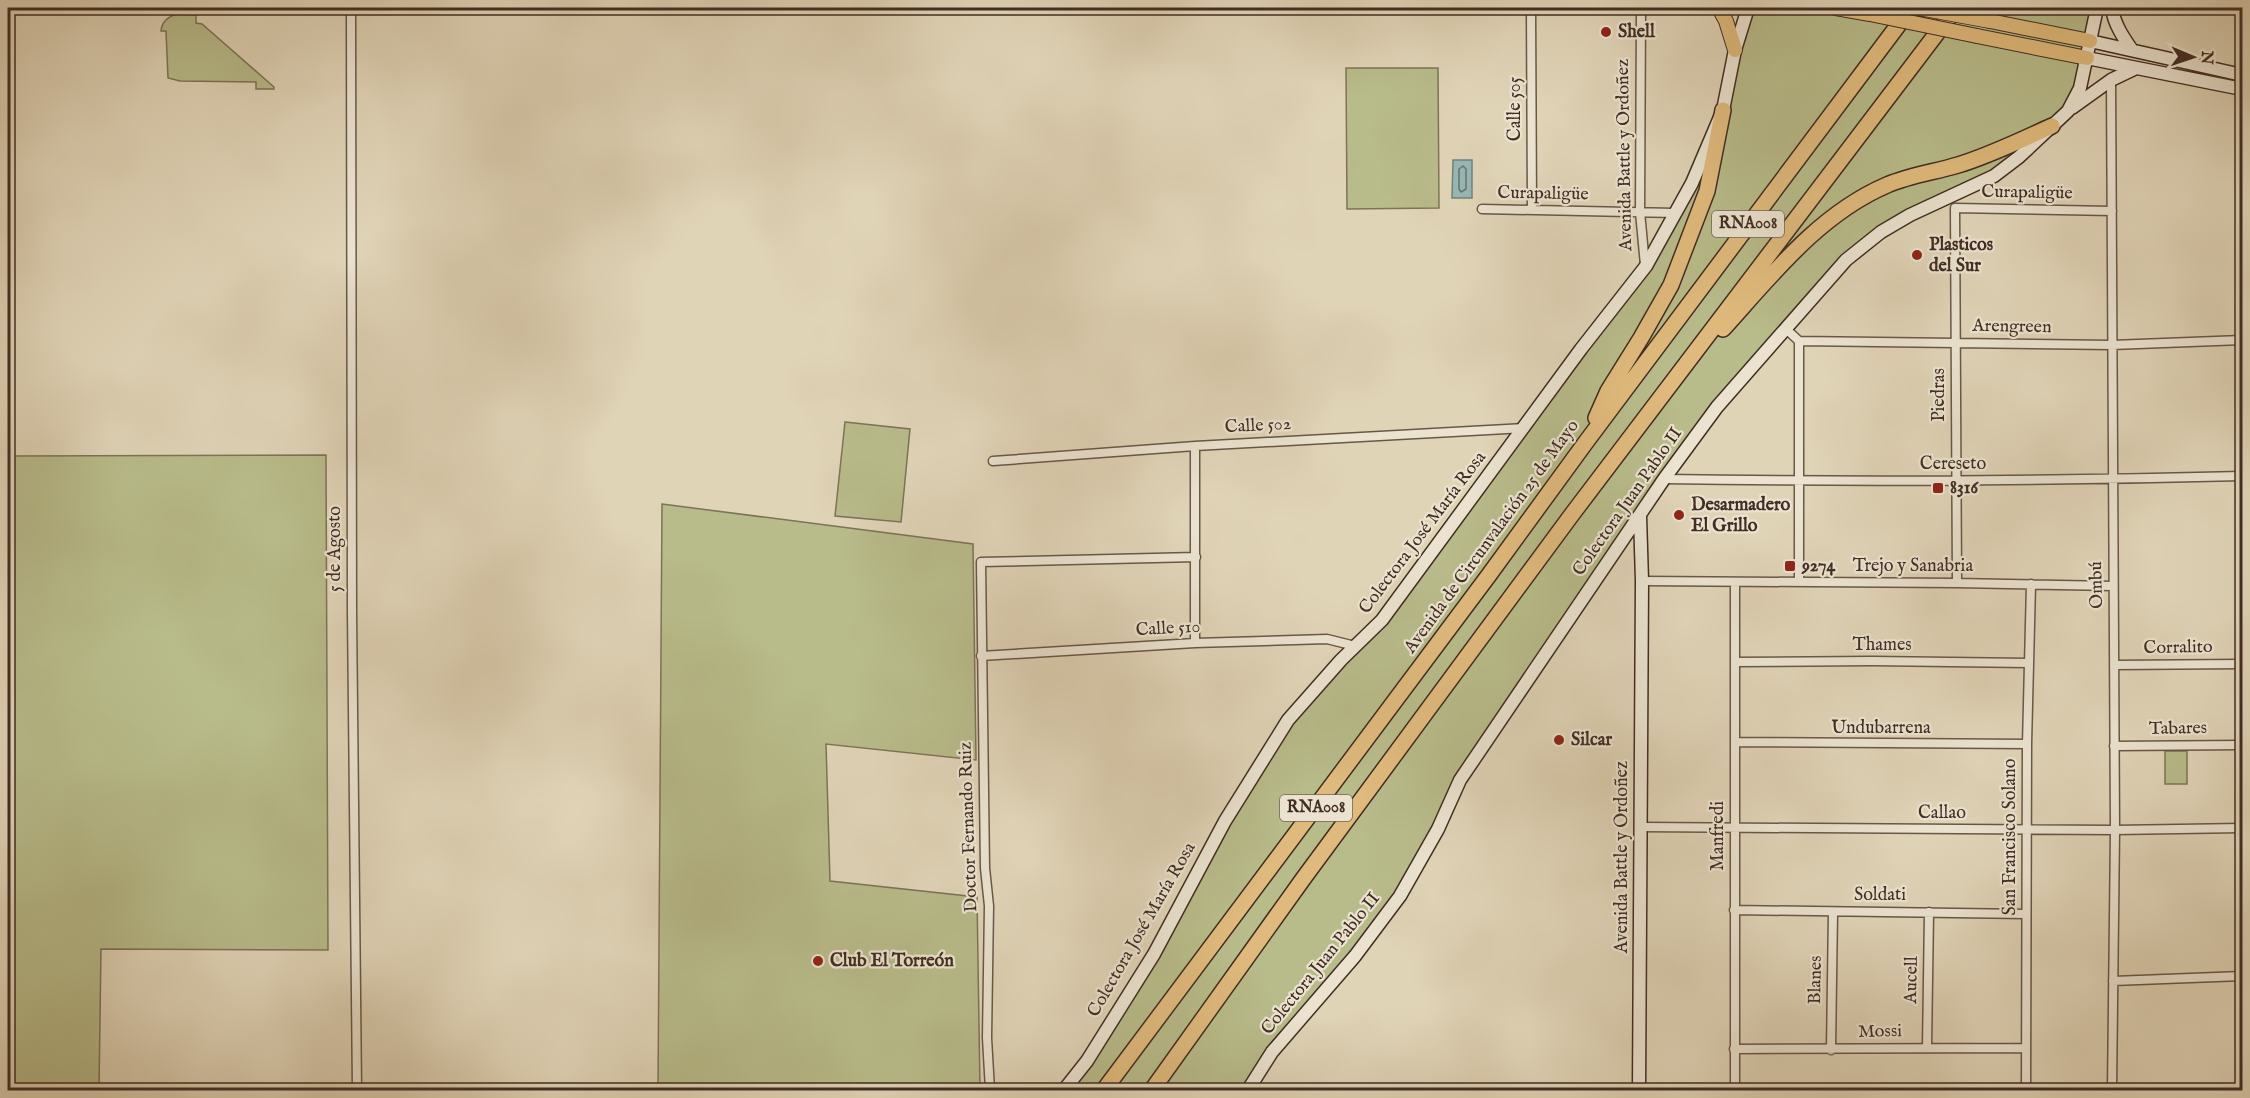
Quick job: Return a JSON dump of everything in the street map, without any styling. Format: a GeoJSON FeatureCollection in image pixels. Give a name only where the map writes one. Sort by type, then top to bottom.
{"type":"FeatureCollection","features":[{"type":"Feature","properties":{"kind":"highway","name":"Avenida de Circunvalación 25 de Mayo"},"geometry":{"type":"LineString","coordinates":[[1104,1090],[1911,8]]}},
{"type":"Feature","properties":{"kind":"highway","name":"RNA008"},"geometry":{"type":"LineString","coordinates":[[1155,1088],[1302,879],[1662,396],[1956,8]]}},
{"type":"Feature","properties":{"kind":"highway"},"geometry":{"type":"LineString","coordinates":[[1586,442],[1608,391],[1671,285],[1707,190],[1723,110]]}},
{"type":"Feature","properties":{"kind":"highway"},"geometry":{"type":"LineString","coordinates":[[1662,396],[1780,265],[1815,233],[1852,205],[1888,184],[1990,154],[2052,126]]}},
{"type":"Feature","properties":{"kind":"main road"},"geometry":{"type":"LineString","coordinates":[[1719,8],[1726,21],[1735,50]]}},
{"type":"Feature","properties":{"kind":"main road","name":"Colectora José María Rosa"},"geometry":{"type":"LineString","coordinates":[[1064,1090],[1087,1061],[1154,954],[1225,821],[1288,720],[1341,660],[1382,620],[1646,266],[1692,183],[1723,110],[1735,50],[1748,8]]}},
{"type":"Feature","properties":{"kind":"main road"},"geometry":{"type":"LineString","coordinates":[[1836,8],[2242,89]]}},
{"type":"Feature","properties":{"kind":"main road"},"geometry":{"type":"LineString","coordinates":[[1919,8],[2090,41],[2242,75]]}},
{"type":"Feature","properties":{"kind":"main road","name":"Colectora Juan Pablo II"},"geometry":{"type":"LineString","coordinates":[[1248,1090],[1272,1052],[1355,956],[1400,896],[1438,829],[1460,780],[1664,479],[1717,407],[1846,260],[1881,232],[1910,215],[1994,176],[2019,157],[2068,111],[2080,88],[2097,8]]}},
{"type":"Feature","properties":{"kind":"main road"},"geometry":{"type":"LineString","coordinates":[[2112,8],[2119,32],[2132,50]]}},
{"type":"Feature","properties":{"kind":"main road"},"geometry":{"type":"LineString","coordinates":[[2068,111],[2088,95],[2136,68]]}},
{"type":"Feature","properties":{"kind":"main road","name":"Avenida Battle y Ordoñez"},"geometry":{"type":"LineString","coordinates":[[1639,1090],[1642,581],[1640,515]]}},
{"type":"Feature","properties":{"kind":"street","name":"5 de Agosto"},"geometry":{"type":"LineString","coordinates":[[351,8],[352,613],[357,1090]]}},
{"type":"Feature","properties":{"kind":"street","name":"Calle 505"},"geometry":{"type":"LineString","coordinates":[[1531,8],[1532,210]]}},
{"type":"Feature","properties":{"kind":"street","name":"Avenida Battle y Ordoñez"},"geometry":{"type":"LineString","coordinates":[[1641,8],[1640,212],[1646,266]]}},
{"type":"Feature","properties":{"kind":"street","name":"Ombú"},"geometry":{"type":"LineString","coordinates":[[2112,80],[2115,830],[2112,1090]]}},
{"type":"Feature","properties":{"kind":"street","name":"Curapaligüe"},"geometry":{"type":"LineString","coordinates":[[1947,198],[1955,208],[2112,211]]}},
{"type":"Feature","properties":{"kind":"street","name":"Piedras"},"geometry":{"type":"LineString","coordinates":[[1955,208],[1957,583]]}},
{"type":"Feature","properties":{"kind":"street","name":"Curapaligüe"},"geometry":{"type":"LineString","coordinates":[[1482,209],[1675,213]]}},
{"type":"Feature","properties":{"kind":"street"},"geometry":{"type":"LineString","coordinates":[[1786,329],[1798,341],[1799,582]]}},
{"type":"Feature","properties":{"kind":"street","name":"Arengreen"},"geometry":{"type":"LineString","coordinates":[[1798,341],[2112,345],[2242,340]]}},
{"type":"Feature","properties":{"kind":"street","name":"Calle 502"},"geometry":{"type":"LineString","coordinates":[[993,461],[1195,446],[1525,428]]}},
{"type":"Feature","properties":{"kind":"street"},"geometry":{"type":"LineString","coordinates":[[1195,446],[1195,643]]}},
{"type":"Feature","properties":{"kind":"street","name":"Cereseto"},"geometry":{"type":"LineString","coordinates":[[1664,479],[1798,481],[2242,476]]}},
{"type":"Feature","properties":{"kind":"street","name":"Doctor Fernando Ruiz"},"geometry":{"type":"LineString","coordinates":[[990,1090],[987,1038],[989,906],[981,656],[981,562],[1196,557]]}},
{"type":"Feature","properties":{"kind":"street","name":"Trejo y Sanabria"},"geometry":{"type":"LineString","coordinates":[[1642,581],[2113,586]]}},
{"type":"Feature","properties":{"kind":"street","name":"Manfredi"},"geometry":{"type":"LineString","coordinates":[[1735,582],[1735,1090]]}},
{"type":"Feature","properties":{"kind":"street","name":"San Francisco Solano"},"geometry":{"type":"LineString","coordinates":[[2026,1090],[2027,744],[2031,584]]}},
{"type":"Feature","properties":{"kind":"street","name":"Calle 510"},"geometry":{"type":"LineString","coordinates":[[981,656],[1195,643],[1327,639],[1356,646]]}},
{"type":"Feature","properties":{"kind":"street","name":"Thames"},"geometry":{"type":"LineString","coordinates":[[1735,662],[2029,663]]}},
{"type":"Feature","properties":{"kind":"street","name":"Corralito"},"geometry":{"type":"LineString","coordinates":[[2114,665],[2242,664]]}},
{"type":"Feature","properties":{"kind":"street","name":"Undubarrena"},"geometry":{"type":"LineString","coordinates":[[1735,742],[2027,744]]}},
{"type":"Feature","properties":{"kind":"street","name":"Tabares"},"geometry":{"type":"LineString","coordinates":[[2114,747],[2242,745]]}},
{"type":"Feature","properties":{"kind":"street","name":"Callao"},"geometry":{"type":"LineString","coordinates":[[1641,827],[2115,830],[2242,828]]}},
{"type":"Feature","properties":{"kind":"street","name":"Soldati"},"geometry":{"type":"LineString","coordinates":[[1734,910],[2026,914]]}},
{"type":"Feature","properties":{"kind":"street","name":"Blanes"},"geometry":{"type":"LineString","coordinates":[[1831,1050],[1833,912]]}},
{"type":"Feature","properties":{"kind":"street","name":"Aucell"},"geometry":{"type":"LineString","coordinates":[[1927,1048],[1929,912]]}},
{"type":"Feature","properties":{"kind":"street"},"geometry":{"type":"LineString","coordinates":[[2113,981],[2242,975]]}},
{"type":"Feature","properties":{"kind":"street","name":"Mossi"},"geometry":{"type":"LineString","coordinates":[[1734,1049],[2026,1048]]}},
{"type":"Feature","properties":{"kind":"green space"},"geometry":{"type":"Polygon","coordinates":[[[1748,8],[2097,8],[2068,111],[2019,157],[1846,260],[1717,407],[1460,780],[1400,896],[1248,1090],[1064,1090],[1087,1061],[1288,720],[1382,620],[1646,266],[1723,110],[1748,8]]]}},
{"type":"Feature","properties":{"kind":"green space"},"geometry":{"type":"Polygon","coordinates":[[[178,14],[196,15],[196,23],[202,24],[274,89],[256,89],[256,82],[180,81],[168,78],[166,31],[161,31],[166,19],[178,14]]]}},
{"type":"Feature","properties":{"kind":"green space"},"geometry":{"type":"Polygon","coordinates":[[[1346,68],[1438,68],[1439,208],[1347,209],[1346,68]]]}},
{"type":"Feature","properties":{"kind":"green space"},"geometry":{"type":"Polygon","coordinates":[[[845,422],[910,429],[901,522],[835,516],[845,422]]]}},
{"type":"Feature","properties":{"kind":"green space"},"geometry":{"type":"Polygon","coordinates":[[[326,455],[328,950],[101,949],[99,1090],[8,1090],[8,700],[12,700],[12,456],[326,455]]]}},
{"type":"Feature","properties":{"kind":"green space"},"geometry":{"type":"Polygon","coordinates":[[[662,504],[973,544],[976,760],[826,744],[830,881],[977,897],[980,1090],[658,1090],[662,504]]]}},
{"type":"Feature","properties":{"kind":"green space"},"geometry":{"type":"Polygon","coordinates":[[[2165,751],[2187,751],[2187,784],[2165,784],[2165,751]]]}},
{"type":"Feature","properties":{"kind":"water"},"geometry":{"type":"Polygon","coordinates":[[[1453,160],[1472,160],[1472,198],[1452,198],[1453,160]]]}},
{"type":"Feature","properties":{"kind":"place","name":"Shell"},"geometry":{"type":"Point","coordinates":[1606,32]}},
{"type":"Feature","properties":{"kind":"place","name":"Plasticos del Sur"},"geometry":{"type":"Point","coordinates":[1917,255]}},
{"type":"Feature","properties":{"kind":"place","name":"8316"},"geometry":{"type":"Point","coordinates":[1938,488]}},
{"type":"Feature","properties":{"kind":"place","name":"Desarmadero El Grillo"},"geometry":{"type":"Point","coordinates":[1679,515]}},
{"type":"Feature","properties":{"kind":"place","name":"9274"},"geometry":{"type":"Point","coordinates":[1790,566]}},
{"type":"Feature","properties":{"kind":"place","name":"Silcar"},"geometry":{"type":"Point","coordinates":[1559,740]}},
{"type":"Feature","properties":{"kind":"place","name":"Club El Torreón"},"geometry":{"type":"Point","coordinates":[818,961]}}]}
